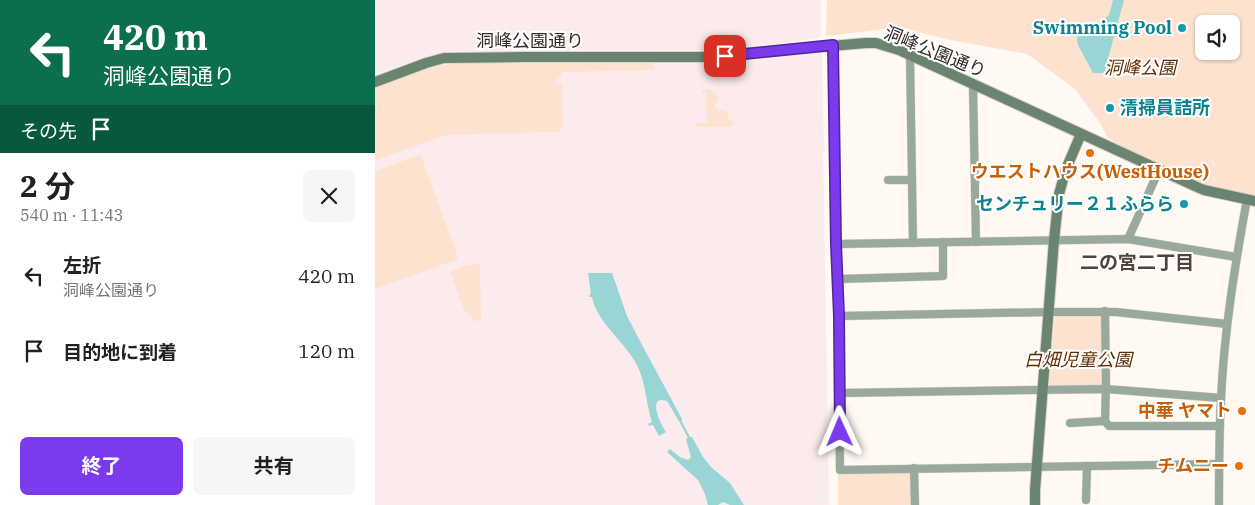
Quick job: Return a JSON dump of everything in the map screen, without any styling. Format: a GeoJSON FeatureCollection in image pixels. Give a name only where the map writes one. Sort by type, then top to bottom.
{"type":"FeatureCollection","features":[{"type":"Feature","properties":{"kind":"street","name":"洞峰公園通り"},"geometry":{"type":"LineString","coordinates":[[375,82],[445,58],[705,57],[833,45],[876,43],[899,50],[1204,190],[1251,200]]}},
{"type":"Feature","properties":{"kind":"street"},"geometry":{"type":"LineString","coordinates":[[833,45],[839,316],[840,470],[1219,464]]}},
{"type":"Feature","properties":{"kind":"street"},"geometry":{"type":"LineString","coordinates":[[910,56],[913,243]]}},
{"type":"Feature","properties":{"kind":"street"},"geometry":{"type":"LineString","coordinates":[[973,85],[976,242]]}},
{"type":"Feature","properties":{"kind":"street"},"geometry":{"type":"LineString","coordinates":[[1035,505],[1059,194],[1061,182],[1081,134]]}},
{"type":"Feature","properties":{"kind":"street"},"geometry":{"type":"LineString","coordinates":[[1128,239],[1159,170]]}},
{"type":"Feature","properties":{"kind":"street"},"geometry":{"type":"LineString","coordinates":[[888,180],[912,180]]}},
{"type":"Feature","properties":{"kind":"street"},"geometry":{"type":"LineString","coordinates":[[1219,505],[1221,398],[1227,324],[1236,257],[1251,200]]}},
{"type":"Feature","properties":{"kind":"street"},"geometry":{"type":"LineString","coordinates":[[836,244],[1128,239],[1236,257]]}},
{"type":"Feature","properties":{"kind":"street"},"geometry":{"type":"LineString","coordinates":[[838,279],[943,276],[943,242]]}},
{"type":"Feature","properties":{"kind":"street"},"geometry":{"type":"LineString","coordinates":[[839,316],[1105,311],[1227,324]]}},
{"type":"Feature","properties":{"kind":"street"},"geometry":{"type":"LineString","coordinates":[[1105,311],[1105,421],[1109,426],[1220,426]]}},
{"type":"Feature","properties":{"kind":"street"},"geometry":{"type":"LineString","coordinates":[[839,393],[1106,389],[1221,398]]}},
{"type":"Feature","properties":{"kind":"street"},"geometry":{"type":"LineString","coordinates":[[1070,423],[1105,421]]}},
{"type":"Feature","properties":{"kind":"street"},"geometry":{"type":"LineString","coordinates":[[1087,466],[1087,500]]}},
{"type":"Feature","properties":{"kind":"street"},"geometry":{"type":"LineString","coordinates":[[914,468],[915,505]]}},
{"type":"Feature","properties":{"kind":"shaded area"},"geometry":{"type":"Polygon","coordinates":[[[375,0],[821,0],[821,37],[791,43],[703,50],[454,51],[432,55],[375,74],[375,0]]]}},
{"type":"Feature","properties":{"kind":"shaded area"},"geometry":{"type":"Polygon","coordinates":[[[822,52],[829,505],[375,505],[375,87],[429,68],[449,64],[711,62],[822,52]]]}},
{"type":"Feature","properties":{"kind":"green space","name":"洞峰公園"},"geometry":{"type":"Polygon","coordinates":[[[827,0],[1255,0],[1255,197],[1211,188],[1131,153],[1108,138],[1100,123],[1074,88],[1027,54],[945,39],[900,27],[826,36],[827,0]]]}},
{"type":"Feature","properties":{"kind":"green space"},"geometry":{"type":"Polygon","coordinates":[[[466,63],[654,63],[654,70],[562,72],[561,76],[555,81],[558,84],[562,84],[563,126],[559,132],[447,135],[375,160],[375,87],[429,68],[466,63]]]}},
{"type":"Feature","properties":{"kind":"green space"},"geometry":{"type":"Polygon","coordinates":[[[702,90],[711,90],[719,99],[715,103],[715,107],[719,111],[724,110],[729,115],[727,117],[734,123],[729,127],[696,127],[696,123],[707,122],[706,93],[702,93],[702,90]]]}},
{"type":"Feature","properties":{"kind":"green space"},"geometry":{"type":"Polygon","coordinates":[[[419,155],[421,156],[458,257],[456,260],[375,289],[375,171],[419,155]]]}},
{"type":"Feature","properties":{"kind":"green space"},"geometry":{"type":"Polygon","coordinates":[[[480,264],[481,320],[477,322],[464,310],[450,272],[468,265],[480,264]]]}},
{"type":"Feature","properties":{"kind":"green space","name":"白畑児童公園"},"geometry":{"type":"Polygon","coordinates":[[[1100,314],[1103,317],[1104,383],[1101,386],[1049,386],[1055,315],[1100,314]]]}},
{"type":"Feature","properties":{"kind":"green space"},"geometry":{"type":"Polygon","coordinates":[[[908,471],[911,474],[911,505],[838,505],[838,473],[908,471]]]}},
{"type":"Feature","properties":{"kind":"water"},"geometry":{"type":"Polygon","coordinates":[[[1113,0],[1124,0],[1104,73],[1093,73],[1078,45],[1078,34],[1084,28],[1100,23],[1109,15],[1113,0]]]}},
{"type":"Feature","properties":{"kind":"water"},"geometry":{"type":"Polygon","coordinates":[[[588,273],[612,273],[627,316],[690,437],[692,437],[711,467],[730,483],[744,505],[730,505],[723,502],[718,505],[708,505],[698,480],[667,452],[670,449],[680,457],[688,460],[691,457],[686,439],[688,438],[667,401],[661,400],[657,402],[656,406],[666,432],[659,436],[653,425],[649,426],[648,424],[652,422],[640,372],[632,356],[599,315],[592,297],[589,297],[591,294],[588,273]]]}},
{"type":"Feature","properties":{"kind":"place","name":"Swimming Pool"},"geometry":{"type":"Point","coordinates":[1182,28]}},
{"type":"Feature","properties":{"kind":"place","name":"清掃員詰所"},"geometry":{"type":"Point","coordinates":[1110,108]}},
{"type":"Feature","properties":{"kind":"place","name":"ウエストハウス(WestHouse)"},"geometry":{"type":"Point","coordinates":[1090,153]}},
{"type":"Feature","properties":{"kind":"place","name":"センチュリー２１ふらら"},"geometry":{"type":"Point","coordinates":[1184,204]}},
{"type":"Feature","properties":{"kind":"place","name":"中華 ヤマト"},"geometry":{"type":"Point","coordinates":[1242,411]}},
{"type":"Feature","properties":{"kind":"place","name":"チムニー"},"geometry":{"type":"Point","coordinates":[1239,466]}},
{"type":"Feature","properties":{"kind":"district","name":"二の宮二丁目"},"geometry":{"type":"Point","coordinates":[1137,262]}},
{"type":"Feature","properties":{"kind":"route"},"geometry":{"type":"LineString","coordinates":[[725,56],[833,45],[840,432]]}}]}
